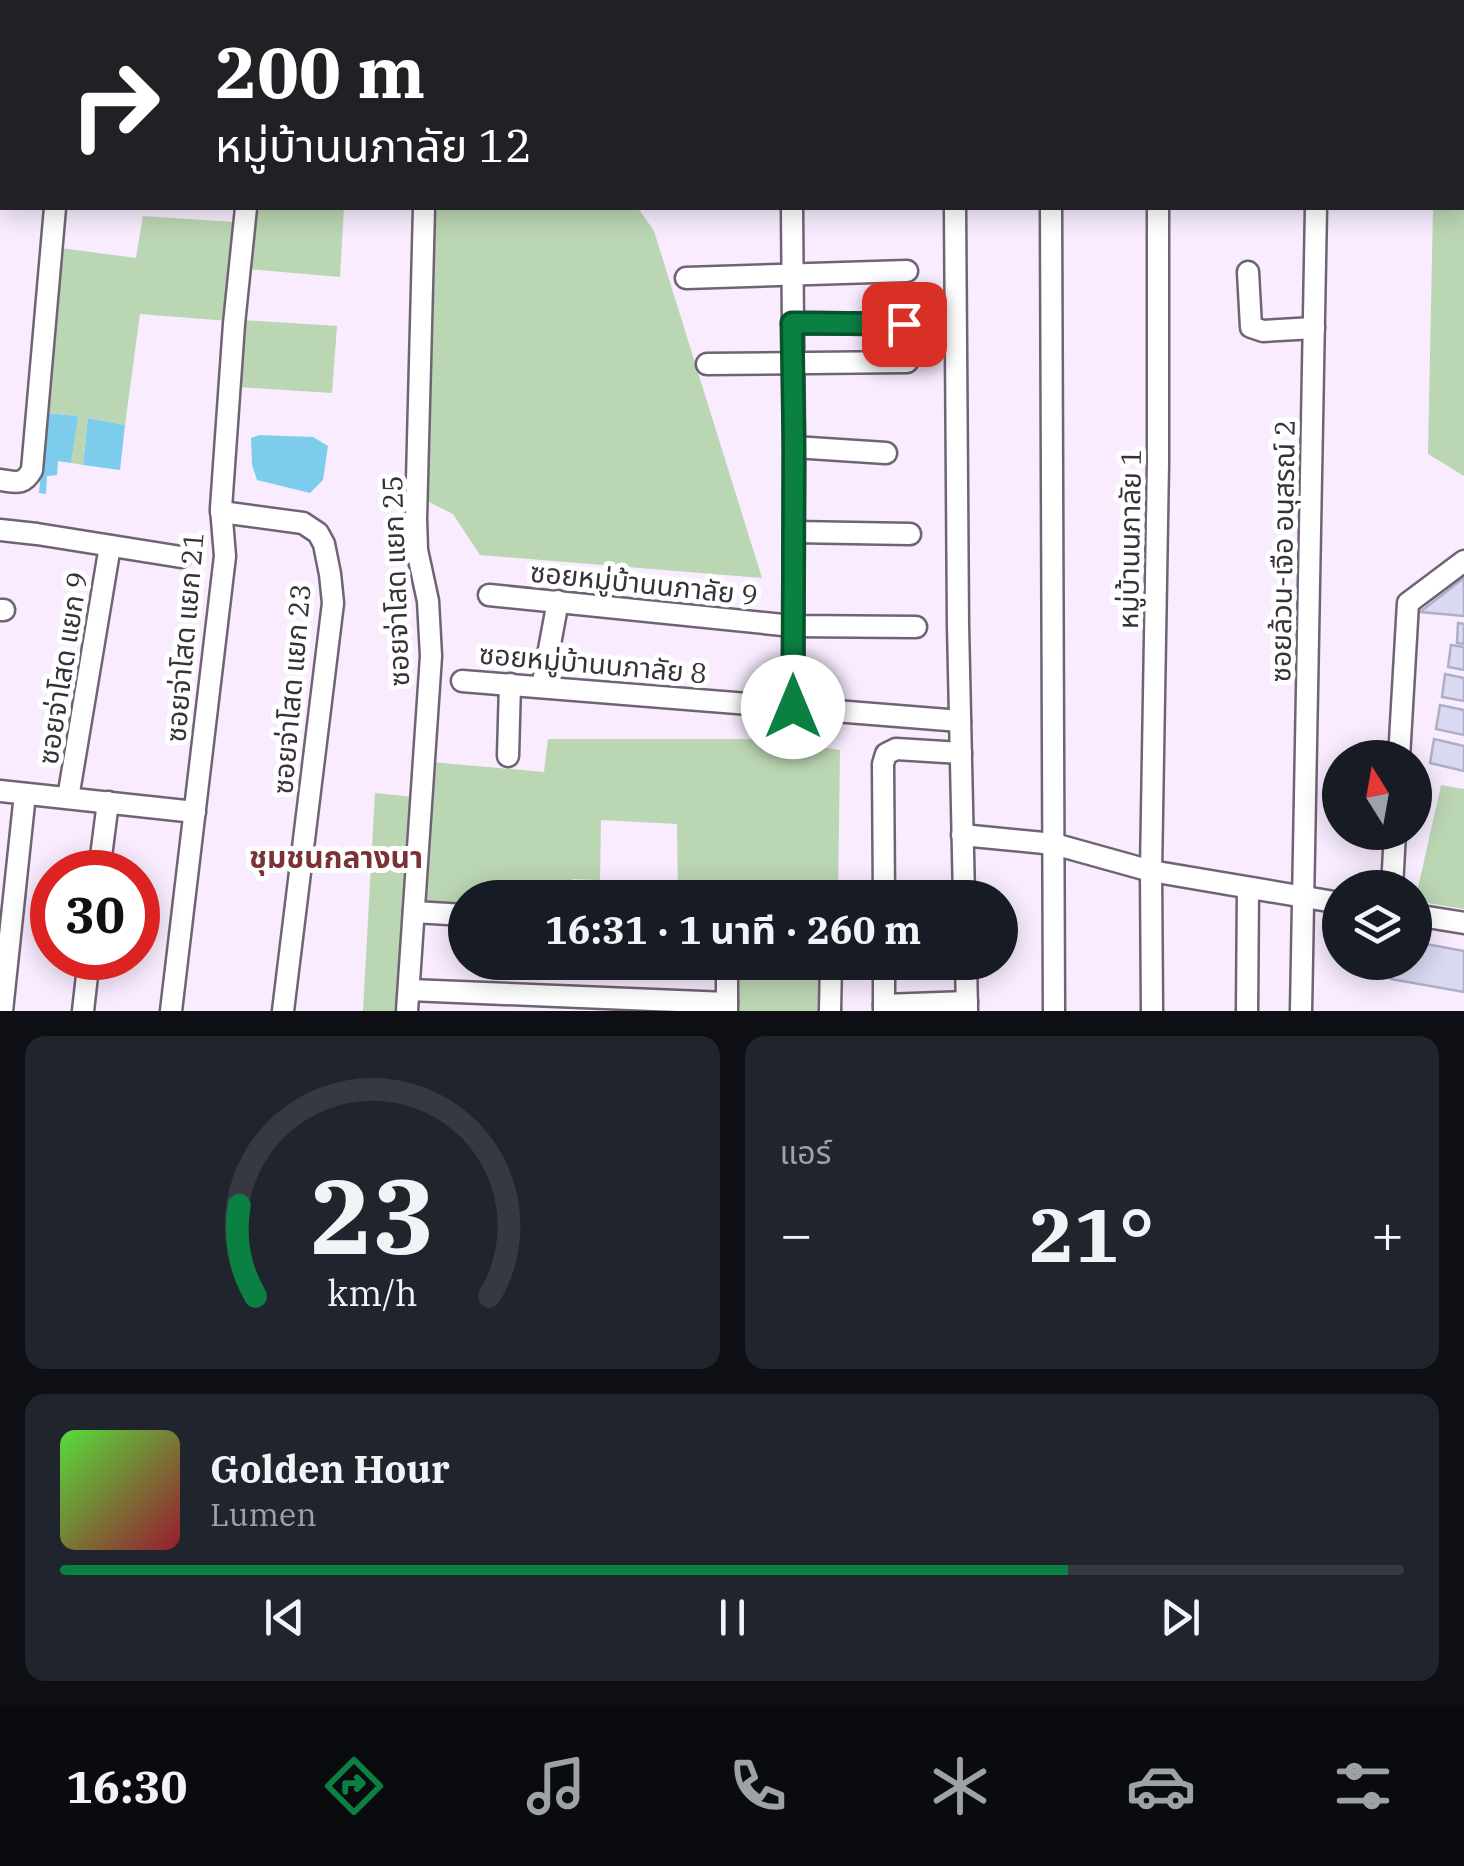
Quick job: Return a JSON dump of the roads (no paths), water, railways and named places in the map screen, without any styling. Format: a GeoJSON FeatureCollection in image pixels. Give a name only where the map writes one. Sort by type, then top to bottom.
{"type":"FeatureCollection","features":[{"type":"Feature","properties":{"kind":"street"},"geometry":{"type":"LineString","coordinates":[[0,480],[20,482],[32,470],[55,210]]}},
{"type":"Feature","properties":{"kind":"street","name":"ซอยจ่าโสด แยก 21"},"geometry":{"type":"LineString","coordinates":[[171,1011],[225,556],[221,512],[246,210]]}},
{"type":"Feature","properties":{"kind":"street","name":"ซอยจ่าโสด แยก 25"},"geometry":{"type":"LineString","coordinates":[[408,1001],[431,656],[428,601],[417,550],[416,519],[424,210]]}},
{"type":"Feature","properties":{"kind":"street"},"geometry":{"type":"LineString","coordinates":[[792,210],[793,707]]}},
{"type":"Feature","properties":{"kind":"street"},"geometry":{"type":"LineString","coordinates":[[955,210],[963,880]]}},
{"type":"Feature","properties":{"kind":"street"},"geometry":{"type":"LineString","coordinates":[[1051,210],[1054,1011]]}},
{"type":"Feature","properties":{"kind":"street","name":"หมู่บ้านนภาลัย 1"},"geometry":{"type":"LineString","coordinates":[[1152,1011],[1158,210]]}},
{"type":"Feature","properties":{"kind":"street","name":"ซอยล้วน-เจือ อนุสรณ์ 2"},"geometry":{"type":"LineString","coordinates":[[1302,1011],[1316,210]]}},
{"type":"Feature","properties":{"kind":"street"},"geometry":{"type":"LineString","coordinates":[[686,278],[907,271]]}},
{"type":"Feature","properties":{"kind":"street"},"geometry":{"type":"LineString","coordinates":[[1248,272],[1251,327],[1262,331],[1314,328]]}},
{"type":"Feature","properties":{"kind":"street"},"geometry":{"type":"LineString","coordinates":[[792,323],[904,324]]}},
{"type":"Feature","properties":{"kind":"street"},"geometry":{"type":"LineString","coordinates":[[706,364],[907,362]]}},
{"type":"Feature","properties":{"kind":"street"},"geometry":{"type":"LineString","coordinates":[[794,447],[886,453]]}},
{"type":"Feature","properties":{"kind":"street","name":"ซอยจ่าโสด แยก 23"},"geometry":{"type":"LineString","coordinates":[[221,512],[303,523],[318,533],[324,544],[330,574],[333,602],[283,1011]]}},
{"type":"Feature","properties":{"kind":"street","name":"ซอยจ่าโสด แยก 9"},"geometry":{"type":"LineString","coordinates":[[0,530],[181,557]]}},
{"type":"Feature","properties":{"kind":"street"},"geometry":{"type":"LineString","coordinates":[[794,532],[910,534]]}},
{"type":"Feature","properties":{"kind":"street","name":"ซอยจ่าโสด แยก 9"},"geometry":{"type":"LineString","coordinates":[[68,798],[110,546]]}},
{"type":"Feature","properties":{"kind":"street"},"geometry":{"type":"LineString","coordinates":[[1400,740],[1408,604],[1464,561]]}},
{"type":"Feature","properties":{"kind":"street","name":"ซอยหมู่บ้านนภาลัย 9"},"geometry":{"type":"LineString","coordinates":[[488,595],[793,626],[916,627]]}},
{"type":"Feature","properties":{"kind":"street"},"geometry":{"type":"LineString","coordinates":[[542,687],[558,601]]}},
{"type":"Feature","properties":{"kind":"street","name":"ซอยหมู่บ้านนภาลัย 8"},"geometry":{"type":"LineString","coordinates":[[462,680],[960,721]]}},
{"type":"Feature","properties":{"kind":"street"},"geometry":{"type":"LineString","coordinates":[[508,756],[510,684]]}},
{"type":"Feature","properties":{"kind":"street"},"geometry":{"type":"LineString","coordinates":[[884,880],[886,754],[896,748],[961,753]]}},
{"type":"Feature","properties":{"kind":"street"},"geometry":{"type":"LineString","coordinates":[[0,791],[195,812]]}},
{"type":"Feature","properties":{"kind":"street"},"geometry":{"type":"LineString","coordinates":[[2,1001],[26,794]]}},
{"type":"Feature","properties":{"kind":"street"},"geometry":{"type":"LineString","coordinates":[[103,850],[108,802]]}},
{"type":"Feature","properties":{"kind":"street"},"geometry":{"type":"LineString","coordinates":[[962,835],[1054,844],[1151,871],[1322,899]]}},
{"type":"Feature","properties":{"kind":"street"},"geometry":{"type":"LineString","coordinates":[[1246,1011],[1248,888]]}},
{"type":"Feature","properties":{"kind":"street"},"geometry":{"type":"LineString","coordinates":[[414,912],[448,914]]}},
{"type":"Feature","properties":{"kind":"street"},"geometry":{"type":"LineString","coordinates":[[1432,918],[1464,924]]}},
{"type":"Feature","properties":{"kind":"street"},"geometry":{"type":"LineString","coordinates":[[83,1011],[87,980]]}},
{"type":"Feature","properties":{"kind":"street"},"geometry":{"type":"LineString","coordinates":[[408,1001],[727,1007],[727,980]]}},
{"type":"Feature","properties":{"kind":"street"},"geometry":{"type":"LineString","coordinates":[[830,1011],[831,980]]}},
{"type":"Feature","properties":{"kind":"street"},"geometry":{"type":"LineString","coordinates":[[884,980],[884,1008],[967,1006],[966,980]]}},
{"type":"Feature","properties":{"kind":"water"},"geometry":{"type":"Polygon","coordinates":[[[46,413],[78,416],[71,463],[58,461],[57,475],[47,476],[46,494],[39,493],[46,413]]]}},
{"type":"Feature","properties":{"kind":"water"},"geometry":{"type":"Polygon","coordinates":[[[88,418],[125,425],[120,470],[83,465],[88,418]]]}},
{"type":"Feature","properties":{"kind":"water"},"geometry":{"type":"Polygon","coordinates":[[[313,437],[328,446],[323,480],[310,493],[257,480],[251,438],[313,437]]]}},
{"type":"Feature","properties":{"kind":"district","name":"ชุมชนกลางนา"},"geometry":{"type":"Point","coordinates":[336,856]}}]}
